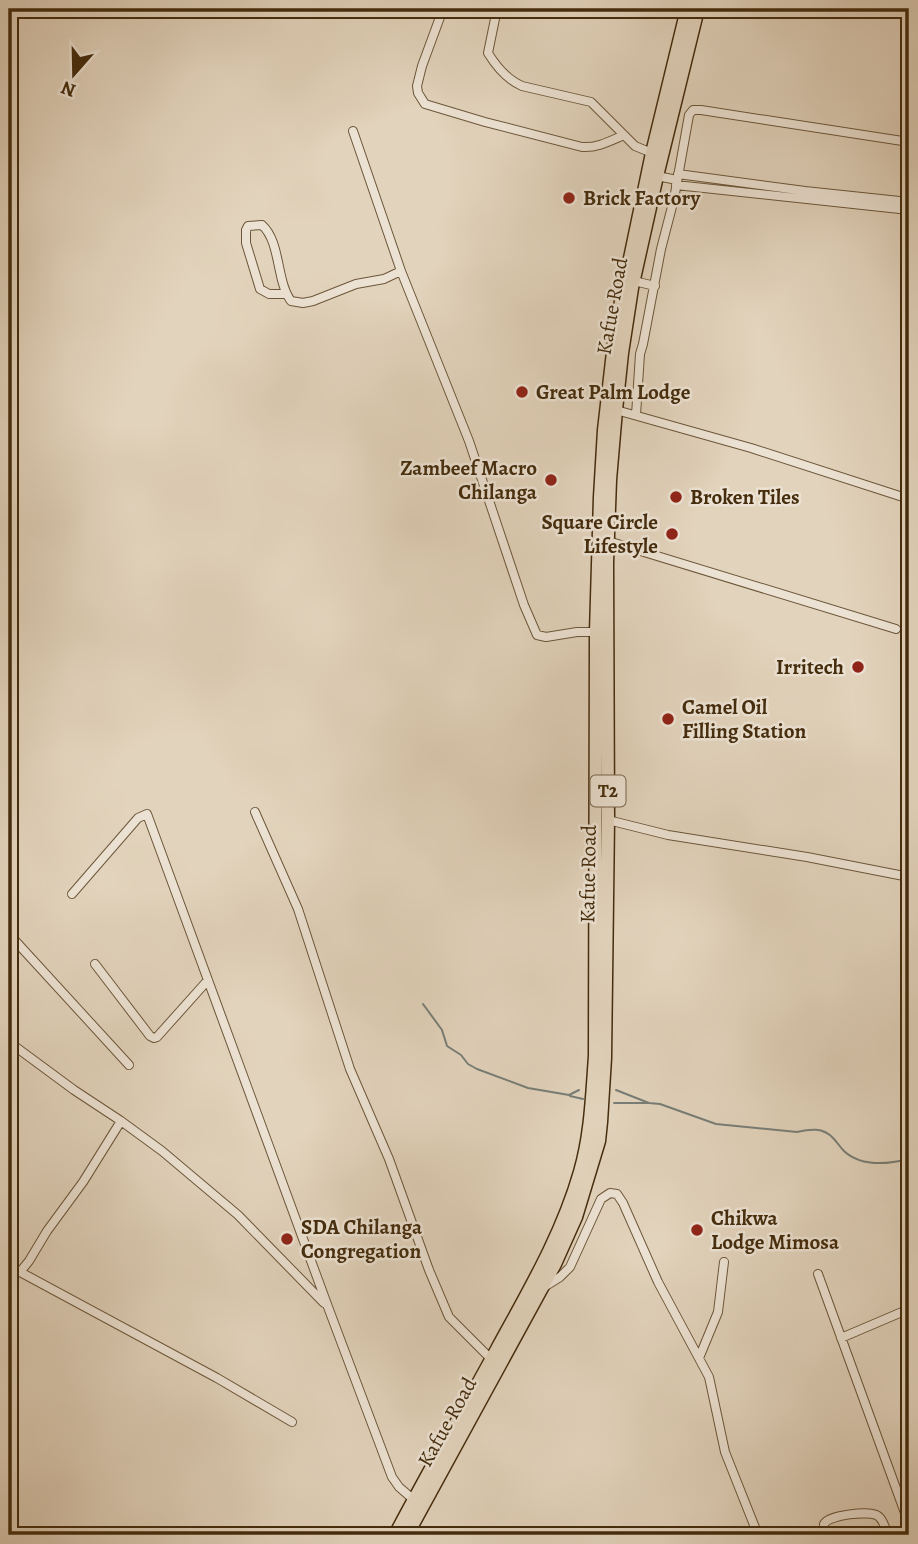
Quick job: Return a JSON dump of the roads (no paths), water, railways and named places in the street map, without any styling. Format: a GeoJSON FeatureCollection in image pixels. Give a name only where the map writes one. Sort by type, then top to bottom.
{"type":"FeatureCollection","features":[{"type":"Feature","properties":{"kind":"highway","name":"Kafue Road"},"geometry":{"type":"LineString","coordinates":[[395,1535],[532,1285],[558,1231],[580,1172],[591,1122],[595,1043],[596,632],[600,498],[609,383],[616,326],[652,153],[687,9]]}},
{"type":"Feature","properties":{"kind":"highway","name":"Kafue Road"},"geometry":{"type":"LineString","coordinates":[[407,1535],[555,1264],[576,1217],[595,1157],[601,1122],[604,1058],[608,820],[608,541],[616,410],[634,281],[698,9]]}},
{"type":"Feature","properties":{"kind":"street"},"geometry":{"type":"LineString","coordinates":[[443,9],[417,86],[425,104],[582,147],[599,146],[624,135]]}},
{"type":"Feature","properties":{"kind":"street"},"geometry":{"type":"LineString","coordinates":[[496,9],[488,53],[508,77],[522,86],[591,102],[635,146],[652,153]]}},
{"type":"Feature","properties":{"kind":"street"},"geometry":{"type":"LineString","coordinates":[[636,415],[640,354],[661,248],[671,214],[689,114],[693,110],[909,142]]}},
{"type":"Feature","properties":{"kind":"street"},"geometry":{"type":"LineString","coordinates":[[353,131],[401,271],[469,441],[524,605],[537,635],[545,637],[596,632]]}},
{"type":"Feature","properties":{"kind":"street"},"geometry":{"type":"LineString","coordinates":[[657,176],[909,210]]}},
{"type":"Feature","properties":{"kind":"street"},"geometry":{"type":"LineString","coordinates":[[677,180],[909,202]]}},
{"type":"Feature","properties":{"kind":"street"},"geometry":{"type":"LineString","coordinates":[[286,294],[269,294],[260,289],[246,243],[248,226],[262,225],[266,228],[286,294],[291,301],[313,301],[356,284],[384,279],[401,271]]}},
{"type":"Feature","properties":{"kind":"street"},"geometry":{"type":"LineString","coordinates":[[634,281],[654,286]]}},
{"type":"Feature","properties":{"kind":"street"},"geometry":{"type":"LineString","coordinates":[[616,410],[762,452],[909,499]]}},
{"type":"Feature","properties":{"kind":"street"},"geometry":{"type":"LineString","coordinates":[[608,541],[896,629]]}},
{"type":"Feature","properties":{"kind":"street"},"geometry":{"type":"LineString","coordinates":[[255,812],[298,909],[350,1069],[389,1159],[449,1317],[491,1359]]}},
{"type":"Feature","properties":{"kind":"street"},"geometry":{"type":"LineString","coordinates":[[72,894],[138,818],[147,814],[393,1477],[399,1488],[414,1500]]}},
{"type":"Feature","properties":{"kind":"street"},"geometry":{"type":"LineString","coordinates":[[608,820],[668,835],[909,877]]}},
{"type":"Feature","properties":{"kind":"street"},"geometry":{"type":"LineString","coordinates":[[9,934],[129,1065]]}},
{"type":"Feature","properties":{"kind":"street"},"geometry":{"type":"LineString","coordinates":[[95,964],[154,1038],[208,980]]}},
{"type":"Feature","properties":{"kind":"street"},"geometry":{"type":"LineString","coordinates":[[9,1042],[162,1151],[238,1215],[328,1307]]}},
{"type":"Feature","properties":{"kind":"street"},"geometry":{"type":"LineString","coordinates":[[20,1272],[83,1182],[121,1121]]}},
{"type":"Feature","properties":{"kind":"street"},"geometry":{"type":"LineString","coordinates":[[542,1287],[560,1277],[570,1266],[601,1199],[610,1193],[617,1194],[671,1308],[709,1377],[724,1452],[758,1535]]}},
{"type":"Feature","properties":{"kind":"street"},"geometry":{"type":"LineString","coordinates":[[699,1358],[718,1312],[724,1262]]}},
{"type":"Feature","properties":{"kind":"street"},"geometry":{"type":"LineString","coordinates":[[9,1266],[217,1378],[292,1422]]}},
{"type":"Feature","properties":{"kind":"street"},"geometry":{"type":"LineString","coordinates":[[818,1274],[909,1524]]}},
{"type":"Feature","properties":{"kind":"street"},"geometry":{"type":"LineString","coordinates":[[841,1339],[909,1309]]}},
{"type":"Feature","properties":{"kind":"street"},"geometry":{"type":"LineString","coordinates":[[824,1535],[826,1521],[867,1513],[877,1515],[881,1519],[888,1535]]}},
{"type":"Feature","properties":{"kind":"waterway"},"geometry":{"type":"LineString","coordinates":[[423,1004],[442,1030],[447,1046],[477,1069],[528,1088],[569,1095],[579,1090]]}},
{"type":"Feature","properties":{"kind":"waterway"},"geometry":{"type":"LineString","coordinates":[[616,1090],[716,1124],[797,1132],[821,1130],[829,1134],[851,1156],[867,1162],[884,1163],[909,1159]]}},
{"type":"Feature","properties":{"kind":"waterway"},"geometry":{"type":"LineString","coordinates":[[570,1096],[583,1099]]}},
{"type":"Feature","properties":{"kind":"waterway"},"geometry":{"type":"LineString","coordinates":[[614,1103],[648,1103]]}},
{"type":"Feature","properties":{"kind":"place","name":"Brick Factory"},"geometry":{"type":"Point","coordinates":[569,198]}},
{"type":"Feature","properties":{"kind":"place","name":"Great Palm Lodge"},"geometry":{"type":"Point","coordinates":[522,392]}},
{"type":"Feature","properties":{"kind":"place","name":"Zambeef Macro Chilanga"},"geometry":{"type":"Point","coordinates":[551,480]}},
{"type":"Feature","properties":{"kind":"place","name":"Broken Tiles"},"geometry":{"type":"Point","coordinates":[676,497]}},
{"type":"Feature","properties":{"kind":"place","name":"Square Circle Lifestyle"},"geometry":{"type":"Point","coordinates":[672,534]}},
{"type":"Feature","properties":{"kind":"place","name":"Irritech"},"geometry":{"type":"Point","coordinates":[858,667]}},
{"type":"Feature","properties":{"kind":"place","name":"Camel Oil Filling Station"},"geometry":{"type":"Point","coordinates":[668,719]}},
{"type":"Feature","properties":{"kind":"place","name":"Chikwa Lodge Mimosa"},"geometry":{"type":"Point","coordinates":[697,1230]}},
{"type":"Feature","properties":{"kind":"place","name":"SDA Chilanga Congregation"},"geometry":{"type":"Point","coordinates":[287,1239]}}]}
